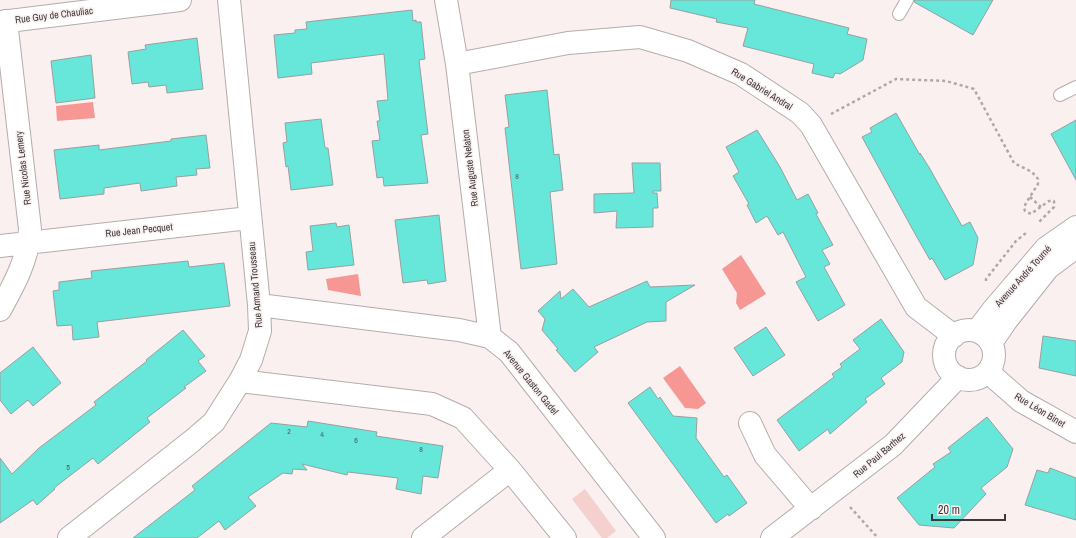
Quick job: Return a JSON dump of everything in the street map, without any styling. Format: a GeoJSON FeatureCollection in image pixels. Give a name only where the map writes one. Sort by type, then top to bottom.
{"type":"FeatureCollection","features":[{"type":"Feature","properties":{"kind":"street","name":"Rue Guy de Chauliac"},"geometry":{"type":"LineString","coordinates":[[3,22],[180,0]]}},
{"type":"Feature","properties":{"kind":"street","name":"Rue Armand Trousseau"},"geometry":{"type":"LineString","coordinates":[[69,538],[192,442],[214,422],[240,381],[251,360],[260,331],[259,305],[229,0]]}},
{"type":"Feature","properties":{"kind":"street","name":"Rue Auguste Nelaton"},"geometry":{"type":"LineString","coordinates":[[446,0],[457,64],[490,337]]}},
{"type":"Feature","properties":{"kind":"street","name":"Rue Nicolas Lemery"},"geometry":{"type":"LineString","coordinates":[[0,310],[23,267],[29,242],[30,229],[3,22]]}},
{"type":"Feature","properties":{"kind":"street","name":"Rue Gabriel Andral"},"geometry":{"type":"LineString","coordinates":[[457,64],[568,44],[640,36],[688,51],[741,74],[800,113],[811,125],[916,307],[954,336]]}},
{"type":"Feature","properties":{"kind":"street","name":"Rue Jean Pecquet"},"geometry":{"type":"LineString","coordinates":[[0,246],[250,218]]}},
{"type":"Feature","properties":{"kind":"street","name":"Avenue André Tourné"},"geometry":{"type":"LineString","coordinates":[[984,337],[993,310],[1046,248],[1076,227]]}},
{"type":"Feature","properties":{"kind":"street","name":"Avenue André Tourné"},"geometry":{"type":"LineString","coordinates":[[984,337],[1006,321],[1048,268],[1076,247]]}},
{"type":"Feature","properties":{"kind":"street","name":"Avenue Gaston Gadel"},"geometry":{"type":"LineString","coordinates":[[259,305],[459,330],[490,337],[509,352],[654,538]]}},
{"type":"Feature","properties":{"kind":"street"},"geometry":{"type":"LineString","coordinates":[[969,330],[984,337],[993,350],[994,358],[988,372],[974,379],[966,380],[952,373],[947,366],[945,358],[945,350],[948,342],[961,332],[969,330]]}},
{"type":"Feature","properties":{"kind":"street","name":"Rue Léon Binet"},"geometry":{"type":"LineString","coordinates":[[988,372],[1021,401],[1076,432]]}},
{"type":"Feature","properties":{"kind":"street","name":"Rue Paul Barthez"},"geometry":{"type":"LineString","coordinates":[[772,538],[893,445],[958,377]]}},
{"type":"Feature","properties":{"kind":"street"},"geometry":{"type":"LineString","coordinates":[[240,381],[432,404],[463,418],[510,470],[565,538]]}},
{"type":"Feature","properties":{"kind":"street"},"geometry":{"type":"LineString","coordinates":[[750,423],[765,455],[811,509]]}},
{"type":"Feature","properties":{"kind":"street"},"geometry":{"type":"LineString","coordinates":[[423,538],[510,470]]}},
{"type":"Feature","properties":{"kind":"lane"},"geometry":{"type":"LineString","coordinates":[[899,14],[907,0]]}},
{"type":"Feature","properties":{"kind":"lane"},"geometry":{"type":"LineString","coordinates":[[1060,95],[1076,87]]}},
{"type":"Feature","properties":{"kind":"path"},"geometry":{"type":"LineString","coordinates":[[811,125],[896,79],[946,81],[974,89],[1014,163],[1032,172],[1038,179],[1038,184],[1026,203],[1024,208],[1025,211],[1031,214],[1049,201],[1054,202],[1054,207],[1037,224]]}},
{"type":"Feature","properties":{"kind":"path"},"geometry":{"type":"LineString","coordinates":[[1030,197],[1041,207]]}},
{"type":"Feature","properties":{"kind":"path"},"geometry":{"type":"LineString","coordinates":[[993,310],[984,301],[986,279],[1016,242],[1027,232]]}},
{"type":"Feature","properties":{"kind":"path"},"geometry":{"type":"LineString","coordinates":[[836,490],[878,538]]}},
{"type":"Feature","properties":{"kind":"shaded area"},"geometry":{"type":"Polygon","coordinates":[[[93,102],[95,118],[57,121],[56,106],[93,102]]]}},
{"type":"Feature","properties":{"kind":"shaded area"},"geometry":{"type":"Polygon","coordinates":[[[741,255],[766,294],[740,310],[736,303],[737,293],[722,269],[741,255]]]}},
{"type":"Feature","properties":{"kind":"shaded area"},"geometry":{"type":"Polygon","coordinates":[[[358,274],[361,296],[328,290],[326,279],[358,274]]]}},
{"type":"Feature","properties":{"kind":"shaded area"},"geometry":{"type":"Polygon","coordinates":[[[680,366],[706,403],[698,409],[685,408],[663,378],[680,366]]]}},
{"type":"Feature","properties":{"kind":"shaded area"},"geometry":{"type":"Polygon","coordinates":[[[585,489],[616,531],[607,538],[602,538],[572,499],[585,489]]]}},
{"type":"Feature","properties":{"kind":"building"},"geometry":{"type":"Polygon","coordinates":[[[671,0],[755,0],[754,4],[849,28],[847,34],[867,39],[863,60],[840,74],[835,73],[833,78],[812,73],[814,64],[743,46],[748,28],[716,22],[717,19],[670,8],[671,0]]]}},
{"type":"Feature","properties":{"kind":"building"},"geometry":{"type":"Polygon","coordinates":[[[914,0],[993,0],[973,35],[914,2],[914,0]]]}},
{"type":"Feature","properties":{"kind":"building"},"geometry":{"type":"Polygon","coordinates":[[[412,10],[413,21],[416,20],[416,22],[421,22],[425,59],[419,60],[428,134],[421,135],[428,183],[384,186],[383,177],[377,178],[372,141],[380,140],[377,121],[380,121],[377,101],[388,100],[384,54],[311,63],[312,74],[278,78],[274,35],[295,33],[295,30],[307,29],[306,22],[412,10]]]}},
{"type":"Feature","properties":{"kind":"building"},"geometry":{"type":"Polygon","coordinates":[[[197,38],[203,89],[167,93],[166,85],[149,87],[148,82],[132,84],[128,52],[146,49],[145,45],[197,38]]]}},
{"type":"Feature","properties":{"kind":"building"},"geometry":{"type":"Polygon","coordinates":[[[91,55],[95,98],[56,103],[51,61],[91,55]]]}},
{"type":"Feature","properties":{"kind":"building"},"geometry":{"type":"Polygon","coordinates":[[[547,90],[554,155],[559,154],[563,190],[550,192],[557,264],[521,269],[505,128],[509,127],[505,95],[547,90]]]}},
{"type":"Feature","properties":{"kind":"building"},"geometry":{"type":"Polygon","coordinates":[[[896,113],[962,226],[970,222],[978,238],[973,265],[945,280],[932,258],[930,260],[862,137],[872,132],[870,128],[896,113]]]}},
{"type":"Feature","properties":{"kind":"building"},"geometry":{"type":"Polygon","coordinates":[[[321,119],[325,148],[328,148],[333,185],[291,190],[283,143],[287,142],[285,123],[321,119]]]}},
{"type":"Feature","properties":{"kind":"building"},"geometry":{"type":"Polygon","coordinates":[[[1076,120],[1076,180],[1051,134],[1076,120]]]}},
{"type":"Feature","properties":{"kind":"building"},"geometry":{"type":"Polygon","coordinates":[[[757,130],[780,167],[797,200],[808,194],[818,213],[816,214],[833,245],[822,250],[830,264],[824,267],[845,305],[818,321],[796,282],[806,277],[783,232],[778,235],[767,216],[756,223],[747,205],[749,204],[733,176],[739,172],[726,147],[757,130]]]}},
{"type":"Feature","properties":{"kind":"building"},"geometry":{"type":"Polygon","coordinates":[[[206,135],[210,168],[196,169],[197,175],[176,177],[177,186],[141,191],[140,183],[104,188],[104,194],[60,199],[54,150],[99,145],[99,150],[206,135]]]}},
{"type":"Feature","properties":{"kind":"building"},"geometry":{"type":"Polygon","coordinates":[[[632,163],[660,163],[661,191],[653,191],[653,193],[657,193],[658,208],[653,208],[653,227],[616,228],[617,211],[594,213],[594,194],[634,193],[632,163]]]}},
{"type":"Feature","properties":{"kind":"building"},"geometry":{"type":"Polygon","coordinates":[[[439,215],[446,281],[428,284],[427,280],[403,283],[395,220],[439,215]]]}},
{"type":"Feature","properties":{"kind":"building"},"geometry":{"type":"Polygon","coordinates":[[[336,223],[337,227],[349,225],[354,265],[308,270],[306,252],[313,251],[310,226],[336,223]]]}},
{"type":"Feature","properties":{"kind":"building"},"geometry":{"type":"Polygon","coordinates":[[[188,261],[189,267],[224,263],[230,306],[97,322],[99,337],[73,340],[72,325],[57,326],[53,291],[59,290],[59,282],[92,278],[91,271],[188,261]]]}},
{"type":"Feature","properties":{"kind":"building"},"geometry":{"type":"Polygon","coordinates":[[[647,281],[650,287],[695,285],[666,302],[666,321],[647,322],[594,347],[598,352],[575,372],[556,350],[558,349],[542,330],[545,319],[538,311],[560,291],[561,299],[573,289],[589,307],[647,281]]]}},
{"type":"Feature","properties":{"kind":"building"},"geometry":{"type":"Polygon","coordinates":[[[881,319],[904,352],[902,362],[881,378],[885,384],[865,399],[867,402],[830,434],[828,429],[799,451],[777,420],[834,377],[832,374],[842,367],[840,364],[860,349],[853,340],[881,319]]]}},
{"type":"Feature","properties":{"kind":"building"},"geometry":{"type":"Polygon","coordinates":[[[766,327],[785,355],[753,376],[734,348],[766,327]]]}},
{"type":"Feature","properties":{"kind":"building"},"geometry":{"type":"Polygon","coordinates":[[[183,330],[205,356],[198,361],[206,371],[147,418],[150,422],[98,464],[93,458],[54,488],[55,489],[37,505],[33,500],[0,523],[0,458],[12,474],[39,448],[96,405],[94,402],[147,361],[146,360],[183,330]]]}},
{"type":"Feature","properties":{"kind":"building"},"geometry":{"type":"Polygon","coordinates":[[[1043,336],[1076,341],[1076,376],[1039,368],[1043,336]]]}},
{"type":"Feature","properties":{"kind":"building"},"geometry":{"type":"Polygon","coordinates":[[[33,347],[61,383],[33,406],[28,400],[11,414],[0,400],[0,373],[33,347]]]}},
{"type":"Feature","properties":{"kind":"building"},"geometry":{"type":"Polygon","coordinates":[[[650,387],[658,399],[660,397],[673,416],[697,418],[696,438],[724,477],[727,475],[747,503],[729,516],[728,514],[716,523],[628,403],[650,387]]]}},
{"type":"Feature","properties":{"kind":"building"},"geometry":{"type":"Polygon","coordinates":[[[987,417],[1013,449],[1007,467],[981,488],[986,494],[954,528],[919,525],[897,498],[935,467],[933,464],[951,452],[948,448],[987,417]]]}},
{"type":"Feature","properties":{"kind":"building"},"geometry":{"type":"Polygon","coordinates":[[[308,421],[377,432],[376,436],[443,446],[438,478],[423,476],[421,494],[396,489],[398,478],[348,472],[347,475],[302,464],[307,470],[293,469],[292,474],[283,473],[248,497],[256,506],[225,530],[219,521],[197,538],[133,538],[195,490],[192,486],[271,423],[307,427],[308,421]]]}},
{"type":"Feature","properties":{"kind":"building"},"geometry":{"type":"Polygon","coordinates":[[[1050,468],[1076,478],[1076,520],[1025,505],[1037,470],[1048,473],[1050,468]]]}}]}
